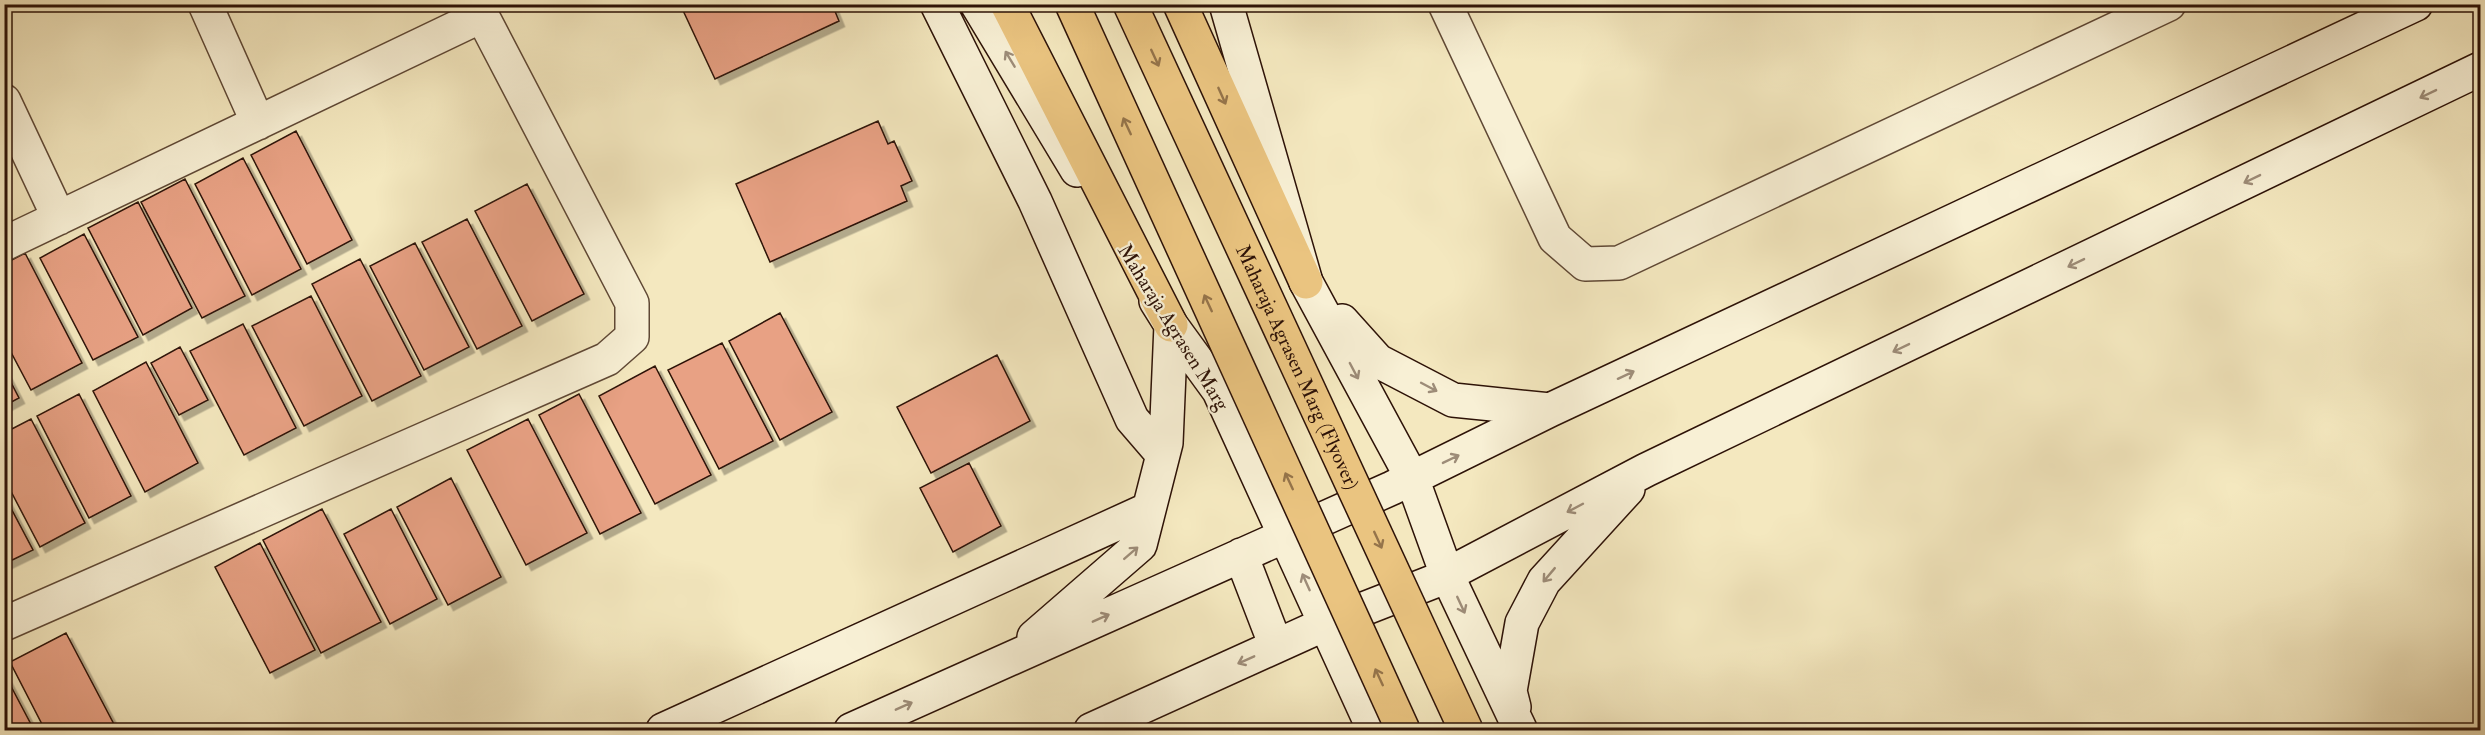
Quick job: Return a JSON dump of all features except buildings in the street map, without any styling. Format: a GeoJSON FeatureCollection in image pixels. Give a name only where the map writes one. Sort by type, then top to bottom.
{"type":"FeatureCollection","features":[{"type":"Feature","properties":{"kind":"main road"},"geometry":{"type":"LineString","coordinates":[[205,4],[258,123]]}},
{"type":"Feature","properties":{"kind":"main road"},"geometry":{"type":"LineString","coordinates":[[937,4],[1035,201],[1132,419],[1163,455]]}},
{"type":"Feature","properties":{"kind":"main road","name":"Maharaja Agrasen Marg"},"geometry":{"type":"LineString","coordinates":[[977,4],[1171,325],[1219,390],[1374,730]]}},
{"type":"Feature","properties":{"kind":"main road"},"geometry":{"type":"LineString","coordinates":[[1007,4],[1171,325],[1166,443],[1140,545],[1007,659]]}},
{"type":"Feature","properties":{"kind":"main road"},"geometry":{"type":"LineString","coordinates":[[1072,4],[1403,730]]}},
{"type":"Feature","properties":{"kind":"main road","name":"Maharaja Agrasen Marg (Flyover)"},"geometry":{"type":"LineString","coordinates":[[1130,4],[1466,730]]}},
{"type":"Feature","properties":{"kind":"main road"},"geometry":{"type":"LineString","coordinates":[[1180,4],[1306,282],[1412,478],[1447,575],[1520,730]]}},
{"type":"Feature","properties":{"kind":"main road"},"geometry":{"type":"LineString","coordinates":[[1226,4],[1306,282],[1378,361],[1453,400],[1550,411]]}},
{"type":"Feature","properties":{"kind":"main road"},"geometry":{"type":"LineString","coordinates":[[1445,4],[1555,238],[1585,264],[1619,263],[2169,4]]}},
{"type":"Feature","properties":{"kind":"main road"},"geometry":{"type":"LineString","coordinates":[[851,730],[1412,478],[2416,4]]}},
{"type":"Feature","properties":{"kind":"main road"},"geometry":{"type":"LineString","coordinates":[[4,244],[258,123],[479,10],[632,303],[632,337],[607,359],[4,624]]}},
{"type":"Feature","properties":{"kind":"main road"},"geometry":{"type":"LineString","coordinates":[[1091,730],[1325,624],[1447,575],[1646,471],[2481,69]]}},
{"type":"Feature","properties":{"kind":"main road"},"geometry":{"type":"LineString","coordinates":[[4,101],[58,218]]}},
{"type":"Feature","properties":{"kind":"main road"},"geometry":{"type":"LineString","coordinates":[[1520,730],[1510,691],[1522,623],[1544,580],[1646,471]]}},
{"type":"Feature","properties":{"kind":"main road"},"geometry":{"type":"LineString","coordinates":[[663,730],[1149,508]]}},
{"type":"Feature","properties":{"kind":"main road"},"geometry":{"type":"LineString","coordinates":[[1241,555],[1276,646]]}}]}
